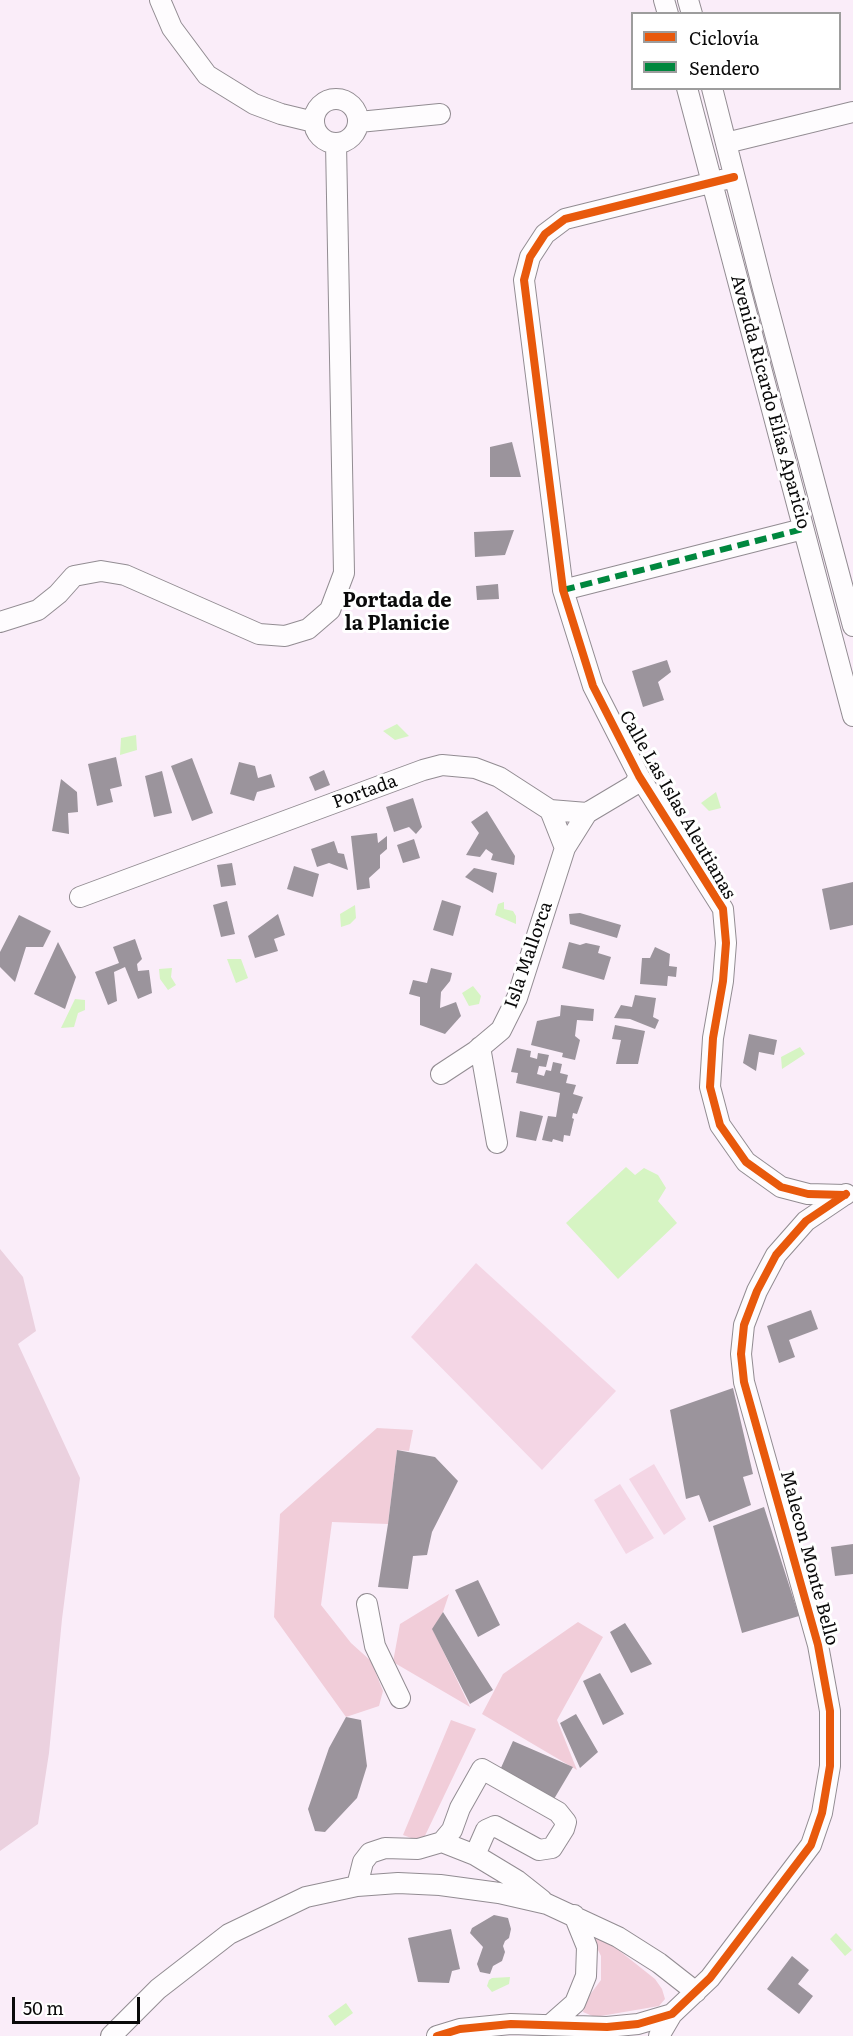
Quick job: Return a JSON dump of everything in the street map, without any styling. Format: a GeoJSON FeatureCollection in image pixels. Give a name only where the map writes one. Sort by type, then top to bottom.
{"type":"FeatureCollection","features":[{"type":"Feature","properties":{"kind":"street"},"geometry":{"type":"LineString","coordinates":[[160,0],[172,28],[207,75],[254,104],[281,114],[314,122]]}},
{"type":"Feature","properties":{"kind":"street","name":"Avenida Ricardo Elías Aparicio"},"geometry":{"type":"LineString","coordinates":[[688,90],[853,716]]}},
{"type":"Feature","properties":{"kind":"street","name":"Avenida Ricardo Elías Aparicio"},"geometry":{"type":"LineString","coordinates":[[713,90],[734,177],[849,593],[853,623]]}},
{"type":"Feature","properties":{"kind":"street"},"geometry":{"type":"LineString","coordinates":[[337,98],[350,103],[358,115],[359,122],[357,129],[349,139],[336,143],[321,137],[314,122],[318,108],[330,99],[337,98]]}},
{"type":"Feature","properties":{"kind":"street"},"geometry":{"type":"LineString","coordinates":[[726,143],[853,112]]}},
{"type":"Feature","properties":{"kind":"street"},"geometry":{"type":"LineString","coordinates":[[359,122],[440,114]]}},
{"type":"Feature","properties":{"kind":"street"},"geometry":{"type":"LineString","coordinates":[[0,622],[38,610],[58,594],[74,576],[102,571],[125,575],[259,634],[285,636],[308,629],[330,610],[344,573],[336,143]]}},
{"type":"Feature","properties":{"kind":"street","name":"Calle Las Islas Aleutianas"},"geometry":{"type":"LineString","coordinates":[[734,177],[565,219],[545,234],[530,256],[524,280],[563,590],[592,686],[639,776],[723,909],[726,943],[723,981],[713,1038],[710,1087],[720,1125],[746,1162],[781,1187],[808,1194],[849,1193]]}},
{"type":"Feature","properties":{"kind":"street"},"geometry":{"type":"LineString","coordinates":[[563,590],[803,530]]}},
{"type":"Feature","properties":{"kind":"street"},"geometry":{"type":"LineString","coordinates":[[823,601],[849,593]]}},
{"type":"Feature","properties":{"kind":"street"},"geometry":{"type":"LineString","coordinates":[[830,629],[853,623]]}},
{"type":"Feature","properties":{"kind":"street","name":"Portada"},"geometry":{"type":"LineString","coordinates":[[80,897],[412,774],[442,765],[475,768],[499,777],[550,810],[587,813]]}},
{"type":"Feature","properties":{"kind":"street"},"geometry":{"type":"LineString","coordinates":[[587,813],[634,785],[639,776]]}},
{"type":"Feature","properties":{"kind":"street"},"geometry":{"type":"LineString","coordinates":[[550,810],[565,848]]}},
{"type":"Feature","properties":{"kind":"street","name":"Isla Mallorca"},"geometry":{"type":"LineString","coordinates":[[441,1074],[501,1030],[517,998],[565,848],[587,813]]}},
{"type":"Feature","properties":{"kind":"street"},"geometry":{"type":"LineString","coordinates":[[480,1047],[497,1143]]}},
{"type":"Feature","properties":{"kind":"street","name":"Malecon Monte Bello"},"geometry":{"type":"LineString","coordinates":[[438,2036],[470,2028],[512,2024],[606,2026],[638,2024],[672,2014],[710,1978],[811,1845],[822,1813],[830,1766],[830,1712],[818,1645],[744,1382],[741,1354],[744,1325],[776,1256],[806,1221],[849,1193]]}},
{"type":"Feature","properties":{"kind":"street"},"geometry":{"type":"LineString","coordinates":[[367,1604],[375,1646],[400,1698]]}},
{"type":"Feature","properties":{"kind":"street"},"geometry":{"type":"LineString","coordinates":[[357,1886],[363,1862],[370,1853],[385,1848],[418,1850],[442,1842],[452,1830],[460,1808],[482,1769],[558,1812],[566,1822],[552,1848],[539,1850],[495,1826],[486,1830],[475,1855]]}},
{"type":"Feature","properties":{"kind":"street"},"geometry":{"type":"LineString","coordinates":[[442,1842],[475,1855],[518,1881],[547,1904]]}},
{"type":"Feature","properties":{"kind":"street"},"geometry":{"type":"LineString","coordinates":[[111,2036],[158,1989],[229,1934],[306,1897],[357,1886],[398,1883],[440,1885],[499,1893],[547,1904],[618,1936],[659,1963],[696,1992]]}},
{"type":"Feature","properties":{"kind":"street"},"geometry":{"type":"LineString","coordinates":[[550,2025],[574,2003],[586,1976],[587,1947],[574,1915]]}},
{"type":"Feature","properties":{"kind":"street"},"geometry":{"type":"LineString","coordinates":[[660,2036],[672,2014]]}},
{"type":"Feature","properties":{"kind":"shaded area"},"geometry":{"type":"Polygon","coordinates":[[[397,724],[409,736],[395,740],[383,731],[397,724]]]}},
{"type":"Feature","properties":{"kind":"shaded area"},"geometry":{"type":"Polygon","coordinates":[[[136,735],[137,750],[120,755],[121,738],[136,735]]]}},
{"type":"Feature","properties":{"kind":"shaded area"},"geometry":{"type":"Polygon","coordinates":[[[716,792],[721,808],[709,811],[701,803],[716,792]]]}},
{"type":"Feature","properties":{"kind":"shaded area"},"geometry":{"type":"Polygon","coordinates":[[[504,902],[504,909],[513,911],[516,916],[516,924],[495,915],[498,904],[504,902]]]}},
{"type":"Feature","properties":{"kind":"shaded area"},"geometry":{"type":"Polygon","coordinates":[[[355,905],[356,918],[350,924],[341,927],[340,914],[355,905]]]}},
{"type":"Feature","properties":{"kind":"shaded area"},"geometry":{"type":"Polygon","coordinates":[[[227,959],[241,959],[248,978],[236,983],[227,959]]]}},
{"type":"Feature","properties":{"kind":"shaded area"},"geometry":{"type":"Polygon","coordinates":[[[172,968],[171,977],[176,985],[168,990],[160,979],[159,969],[172,968]]]}},
{"type":"Feature","properties":{"kind":"shaded area"},"geometry":{"type":"Polygon","coordinates":[[[473,986],[481,996],[479,1004],[469,1006],[462,993],[473,986]]]}},
{"type":"Feature","properties":{"kind":"shaded area"},"geometry":{"type":"Polygon","coordinates":[[[75,999],[85,1000],[85,1010],[78,1013],[74,1027],[61,1028],[75,999]]]}},
{"type":"Feature","properties":{"kind":"shaded area"},"geometry":{"type":"Polygon","coordinates":[[[800,1047],[805,1054],[782,1069],[781,1057],[800,1047]]]}},
{"type":"Feature","properties":{"kind":"shaded area"},"geometry":{"type":"Polygon","coordinates":[[[626,1167],[635,1175],[644,1168],[658,1175],[666,1188],[658,1201],[677,1223],[618,1279],[566,1223],[626,1167]]]}},
{"type":"Feature","properties":{"kind":"shaded area"},"geometry":{"type":"Polygon","coordinates":[[[0,1249],[23,1277],[36,1331],[18,1344],[80,1478],[62,1619],[49,1753],[38,1824],[0,1851],[0,1249]]]}},
{"type":"Feature","properties":{"kind":"shaded area"},"geometry":{"type":"Polygon","coordinates":[[[476,1263],[616,1391],[542,1470],[411,1337],[476,1263]]]}},
{"type":"Feature","properties":{"kind":"shaded area"},"geometry":{"type":"Polygon","coordinates":[[[377,1428],[413,1430],[409,1451],[397,1450],[388,1524],[332,1522],[321,1605],[351,1643],[371,1661],[383,1691],[379,1706],[346,1717],[274,1617],[280,1514],[377,1428]]]}},
{"type":"Feature","properties":{"kind":"shaded area"},"geometry":{"type":"Polygon","coordinates":[[[654,1464],[686,1519],[664,1535],[629,1479],[654,1464]]]}},
{"type":"Feature","properties":{"kind":"shaded area"},"geometry":{"type":"Polygon","coordinates":[[[620,1484],[654,1538],[626,1554],[594,1500],[620,1484]]]}},
{"type":"Feature","properties":{"kind":"shaded area"},"geometry":{"type":"Polygon","coordinates":[[[449,1594],[443,1612],[433,1630],[470,1707],[393,1662],[400,1624],[449,1594]]]}},
{"type":"Feature","properties":{"kind":"shaded area"},"geometry":{"type":"Polygon","coordinates":[[[578,1622],[603,1637],[557,1720],[577,1770],[482,1714],[503,1674],[578,1622]]]}},
{"type":"Feature","properties":{"kind":"shaded area"},"geometry":{"type":"Polygon","coordinates":[[[451,1720],[476,1729],[422,1842],[403,1835],[451,1720]]]}},
{"type":"Feature","properties":{"kind":"shaded area"},"geometry":{"type":"Polygon","coordinates":[[[836,1933],[852,1950],[845,1956],[830,1939],[836,1933]]]}},
{"type":"Feature","properties":{"kind":"shaded area"},"geometry":{"type":"Polygon","coordinates":[[[602,1937],[655,1979],[665,1999],[659,2006],[595,2017],[583,2012],[586,2000],[601,1980],[601,1956],[593,1940],[602,1937]]]}},
{"type":"Feature","properties":{"kind":"shaded area"},"geometry":{"type":"Polygon","coordinates":[[[510,1977],[509,1984],[492,1992],[487,1986],[492,1978],[510,1977]]]}},
{"type":"Feature","properties":{"kind":"shaded area"},"geometry":{"type":"Polygon","coordinates":[[[346,2003],[353,2013],[335,2026],[328,2016],[346,2003]]]}},
{"type":"Feature","properties":{"kind":"building"},"geometry":{"type":"Polygon","coordinates":[[[512,442],[521,477],[490,477],[490,447],[512,442]]]}},
{"type":"Feature","properties":{"kind":"building"},"geometry":{"type":"Polygon","coordinates":[[[514,530],[505,555],[475,557],[474,532],[514,530]]]}},
{"type":"Feature","properties":{"kind":"building"},"geometry":{"type":"Polygon","coordinates":[[[498,584],[499,599],[477,600],[476,586],[498,584]]]}},
{"type":"Feature","properties":{"kind":"building"},"geometry":{"type":"Polygon","coordinates":[[[667,660],[671,672],[658,682],[664,700],[643,707],[632,671],[667,660]]]}},
{"type":"Feature","properties":{"kind":"building"},"geometry":{"type":"Polygon","coordinates":[[[116,757],[122,786],[110,789],[113,802],[97,806],[88,764],[116,757]]]}},
{"type":"Feature","properties":{"kind":"building"},"geometry":{"type":"Polygon","coordinates":[[[192,758],[213,813],[192,821],[171,766],[192,758]]]}},
{"type":"Feature","properties":{"kind":"building"},"geometry":{"type":"Polygon","coordinates":[[[239,762],[255,766],[258,778],[271,774],[275,787],[257,792],[254,801],[230,794],[239,762]]]}},
{"type":"Feature","properties":{"kind":"building"},"geometry":{"type":"Polygon","coordinates":[[[324,770],[330,785],[315,791],[309,777],[324,770]]]}},
{"type":"Feature","properties":{"kind":"building"},"geometry":{"type":"Polygon","coordinates":[[[162,771],[172,813],[154,817],[145,776],[162,771]]]}},
{"type":"Feature","properties":{"kind":"building"},"geometry":{"type":"Polygon","coordinates":[[[61,779],[77,792],[78,812],[68,813],[69,834],[52,831],[61,779]]]}},
{"type":"Feature","properties":{"kind":"building"},"geometry":{"type":"Polygon","coordinates":[[[413,798],[422,827],[416,834],[409,827],[394,832],[386,807],[413,798]]]}},
{"type":"Feature","properties":{"kind":"building"},"geometry":{"type":"Polygon","coordinates":[[[487,811],[515,856],[514,865],[491,860],[493,854],[486,849],[480,857],[466,855],[479,833],[471,822],[487,811]]]}},
{"type":"Feature","properties":{"kind":"building"},"geometry":{"type":"Polygon","coordinates":[[[377,833],[378,843],[387,836],[387,849],[380,855],[380,868],[369,878],[370,888],[357,890],[351,836],[377,833]]]}},
{"type":"Feature","properties":{"kind":"building"},"geometry":{"type":"Polygon","coordinates":[[[414,839],[420,858],[403,863],[397,845],[414,839]]]}},
{"type":"Feature","properties":{"kind":"building"},"geometry":{"type":"Polygon","coordinates":[[[334,841],[338,853],[344,854],[348,870],[329,863],[317,867],[311,849],[334,841]]]}},
{"type":"Feature","properties":{"kind":"building"},"geometry":{"type":"Polygon","coordinates":[[[232,863],[236,885],[221,887],[217,865],[232,863]]]}},
{"type":"Feature","properties":{"kind":"building"},"geometry":{"type":"Polygon","coordinates":[[[294,866],[319,874],[313,897],[287,889],[294,866]]]}},
{"type":"Feature","properties":{"kind":"building"},"geometry":{"type":"Polygon","coordinates":[[[474,868],[497,873],[493,893],[465,877],[474,868]]]}},
{"type":"Feature","properties":{"kind":"building"},"geometry":{"type":"Polygon","coordinates":[[[853,882],[853,925],[830,930],[822,889],[853,882]]]}},
{"type":"Feature","properties":{"kind":"building"},"geometry":{"type":"Polygon","coordinates":[[[442,900],[461,906],[453,936],[433,930],[442,900]]]}},
{"type":"Feature","properties":{"kind":"building"},"geometry":{"type":"Polygon","coordinates":[[[227,901],[235,934],[221,937],[213,905],[227,901]]]}},
{"type":"Feature","properties":{"kind":"building"},"geometry":{"type":"Polygon","coordinates":[[[580,913],[621,925],[617,938],[570,924],[569,914],[580,913]]]}},
{"type":"Feature","properties":{"kind":"building"},"geometry":{"type":"Polygon","coordinates":[[[278,914],[285,935],[274,939],[278,951],[255,958],[248,936],[278,914]]]}},
{"type":"Feature","properties":{"kind":"building"},"geometry":{"type":"Polygon","coordinates":[[[19,915],[51,931],[43,947],[26,947],[15,982],[0,967],[0,952],[19,915]]]}},
{"type":"Feature","properties":{"kind":"building"},"geometry":{"type":"Polygon","coordinates":[[[135,939],[142,959],[137,964],[138,971],[149,970],[152,993],[138,999],[125,967],[114,972],[117,1001],[108,1005],[95,972],[119,963],[113,947],[135,939]]]}},
{"type":"Feature","properties":{"kind":"building"},"geometry":{"type":"Polygon","coordinates":[[[58,942],[76,977],[65,1009],[34,994],[58,942]]]}},
{"type":"Feature","properties":{"kind":"building"},"geometry":{"type":"Polygon","coordinates":[[[569,942],[600,946],[598,953],[611,957],[604,980],[562,968],[569,942]]]}},
{"type":"Feature","properties":{"kind":"building"},"geometry":{"type":"Polygon","coordinates":[[[655,947],[670,954],[669,966],[677,967],[676,977],[668,976],[667,986],[640,984],[642,958],[650,958],[655,947]]]}},
{"type":"Feature","properties":{"kind":"building"},"geometry":{"type":"Polygon","coordinates":[[[431,968],[452,973],[450,981],[441,992],[440,1008],[456,1002],[461,1016],[445,1034],[420,1025],[420,997],[409,994],[413,980],[427,983],[431,968]]]}},
{"type":"Feature","properties":{"kind":"building"},"geometry":{"type":"Polygon","coordinates":[[[635,995],[656,998],[653,1017],[659,1020],[655,1029],[630,1019],[614,1018],[621,1005],[632,1007],[635,995]]]}},
{"type":"Feature","properties":{"kind":"building"},"geometry":{"type":"Polygon","coordinates":[[[561,1005],[594,1009],[593,1021],[577,1020],[575,1036],[580,1040],[575,1060],[562,1057],[563,1053],[531,1045],[537,1021],[560,1016],[561,1005]]]}},
{"type":"Feature","properties":{"kind":"building"},"geometry":{"type":"Polygon","coordinates":[[[615,1025],[645,1031],[638,1064],[616,1064],[621,1040],[612,1039],[615,1025]]]}},
{"type":"Feature","properties":{"kind":"building"},"geometry":{"type":"Polygon","coordinates":[[[749,1034],[777,1040],[774,1055],[759,1052],[756,1071],[743,1063],[749,1034]]]}},
{"type":"Feature","properties":{"kind":"building"},"geometry":{"type":"Polygon","coordinates":[[[517,1048],[531,1051],[530,1057],[537,1059],[538,1053],[549,1055],[546,1067],[539,1066],[537,1074],[544,1076],[546,1070],[551,1071],[553,1062],[562,1064],[560,1073],[568,1075],[566,1083],[576,1085],[573,1094],[583,1097],[577,1114],[573,1113],[570,1136],[564,1135],[563,1142],[553,1139],[552,1142],[542,1140],[548,1116],[556,1117],[560,1093],[516,1083],[518,1073],[511,1072],[517,1048]]]}},
{"type":"Feature","properties":{"kind":"building"},"geometry":{"type":"Polygon","coordinates":[[[520,1111],[543,1116],[536,1141],[516,1137],[520,1111]]]}},
{"type":"Feature","properties":{"kind":"building"},"geometry":{"type":"Polygon","coordinates":[[[811,1310],[818,1329],[789,1340],[795,1357],[779,1363],[767,1326],[811,1310]]]}},
{"type":"Feature","properties":{"kind":"building"},"geometry":{"type":"Polygon","coordinates":[[[733,1388],[753,1474],[743,1477],[751,1505],[709,1522],[699,1495],[686,1499],[670,1410],[733,1388]]]}},
{"type":"Feature","properties":{"kind":"building"},"geometry":{"type":"Polygon","coordinates":[[[397,1450],[435,1457],[458,1481],[432,1532],[427,1555],[413,1556],[408,1589],[378,1587],[397,1450]]]}},
{"type":"Feature","properties":{"kind":"building"},"geometry":{"type":"Polygon","coordinates":[[[764,1507],[799,1616],[742,1633],[713,1526],[764,1507]]]}},
{"type":"Feature","properties":{"kind":"building"},"geometry":{"type":"Polygon","coordinates":[[[853,1544],[853,1574],[835,1576],[831,1547],[853,1544]]]}},
{"type":"Feature","properties":{"kind":"building"},"geometry":{"type":"Polygon","coordinates":[[[478,1580],[500,1625],[478,1637],[455,1590],[478,1580]]]}},
{"type":"Feature","properties":{"kind":"building"},"geometry":{"type":"Polygon","coordinates":[[[443,1612],[493,1690],[470,1704],[432,1629],[443,1612]]]}},
{"type":"Feature","properties":{"kind":"building"},"geometry":{"type":"Polygon","coordinates":[[[625,1623],[652,1664],[631,1673],[610,1632],[625,1623]]]}},
{"type":"Feature","properties":{"kind":"building"},"geometry":{"type":"Polygon","coordinates":[[[600,1673],[624,1714],[603,1725],[583,1681],[600,1673]]]}},
{"type":"Feature","properties":{"kind":"building"},"geometry":{"type":"Polygon","coordinates":[[[576,1714],[598,1752],[580,1768],[560,1723],[576,1714]]]}},
{"type":"Feature","properties":{"kind":"building"},"geometry":{"type":"Polygon","coordinates":[[[346,1717],[361,1720],[367,1766],[357,1798],[325,1832],[315,1831],[308,1809],[329,1748],[346,1717]]]}},
{"type":"Feature","properties":{"kind":"building"},"geometry":{"type":"Polygon","coordinates":[[[513,1741],[573,1767],[554,1799],[500,1770],[513,1741]]]}},
{"type":"Feature","properties":{"kind":"building"},"geometry":{"type":"Polygon","coordinates":[[[494,1915],[508,1918],[511,1929],[509,1938],[503,1946],[505,1952],[502,1961],[493,1966],[490,1974],[480,1972],[477,1964],[483,1947],[470,1933],[472,1928],[494,1915]]]}},
{"type":"Feature","properties":{"kind":"building"},"geometry":{"type":"Polygon","coordinates":[[[451,1929],[460,1969],[452,1971],[449,1983],[418,1982],[408,1938],[451,1929]]]}},
{"type":"Feature","properties":{"kind":"building"},"geometry":{"type":"Polygon","coordinates":[[[792,1956],[809,1970],[798,1984],[813,1996],[799,2014],[767,1989],[792,1956]]]}},
{"type":"Feature","properties":{"kind":"marked path"},"geometry":{"type":"LineString","coordinates":[[563,590],[803,529]]}},
{"type":"Feature","properties":{"kind":"cycle path"},"geometry":{"type":"LineString","coordinates":[[734,177],[565,219],[545,234],[530,257],[524,280],[563,590],[593,686],[639,776],[723,909],[726,943],[723,981],[713,1038],[710,1087],[720,1125],[746,1162],[781,1187],[808,1194],[845,1195]]}},
{"type":"Feature","properties":{"kind":"cycle path"},"geometry":{"type":"LineString","coordinates":[[437,2036],[460,2029],[511,2024],[607,2027],[638,2024],[672,2014],[710,1978],[811,1845],[822,1813],[830,1766],[830,1711],[818,1645],[744,1382],[741,1354],[744,1325],[757,1291],[776,1255],[806,1221],[846,1194]]}},
{"type":"Feature","properties":{"kind":"district","name":"Portada de la Planicie"},"geometry":{"type":"Point","coordinates":[397,612]}}]}
